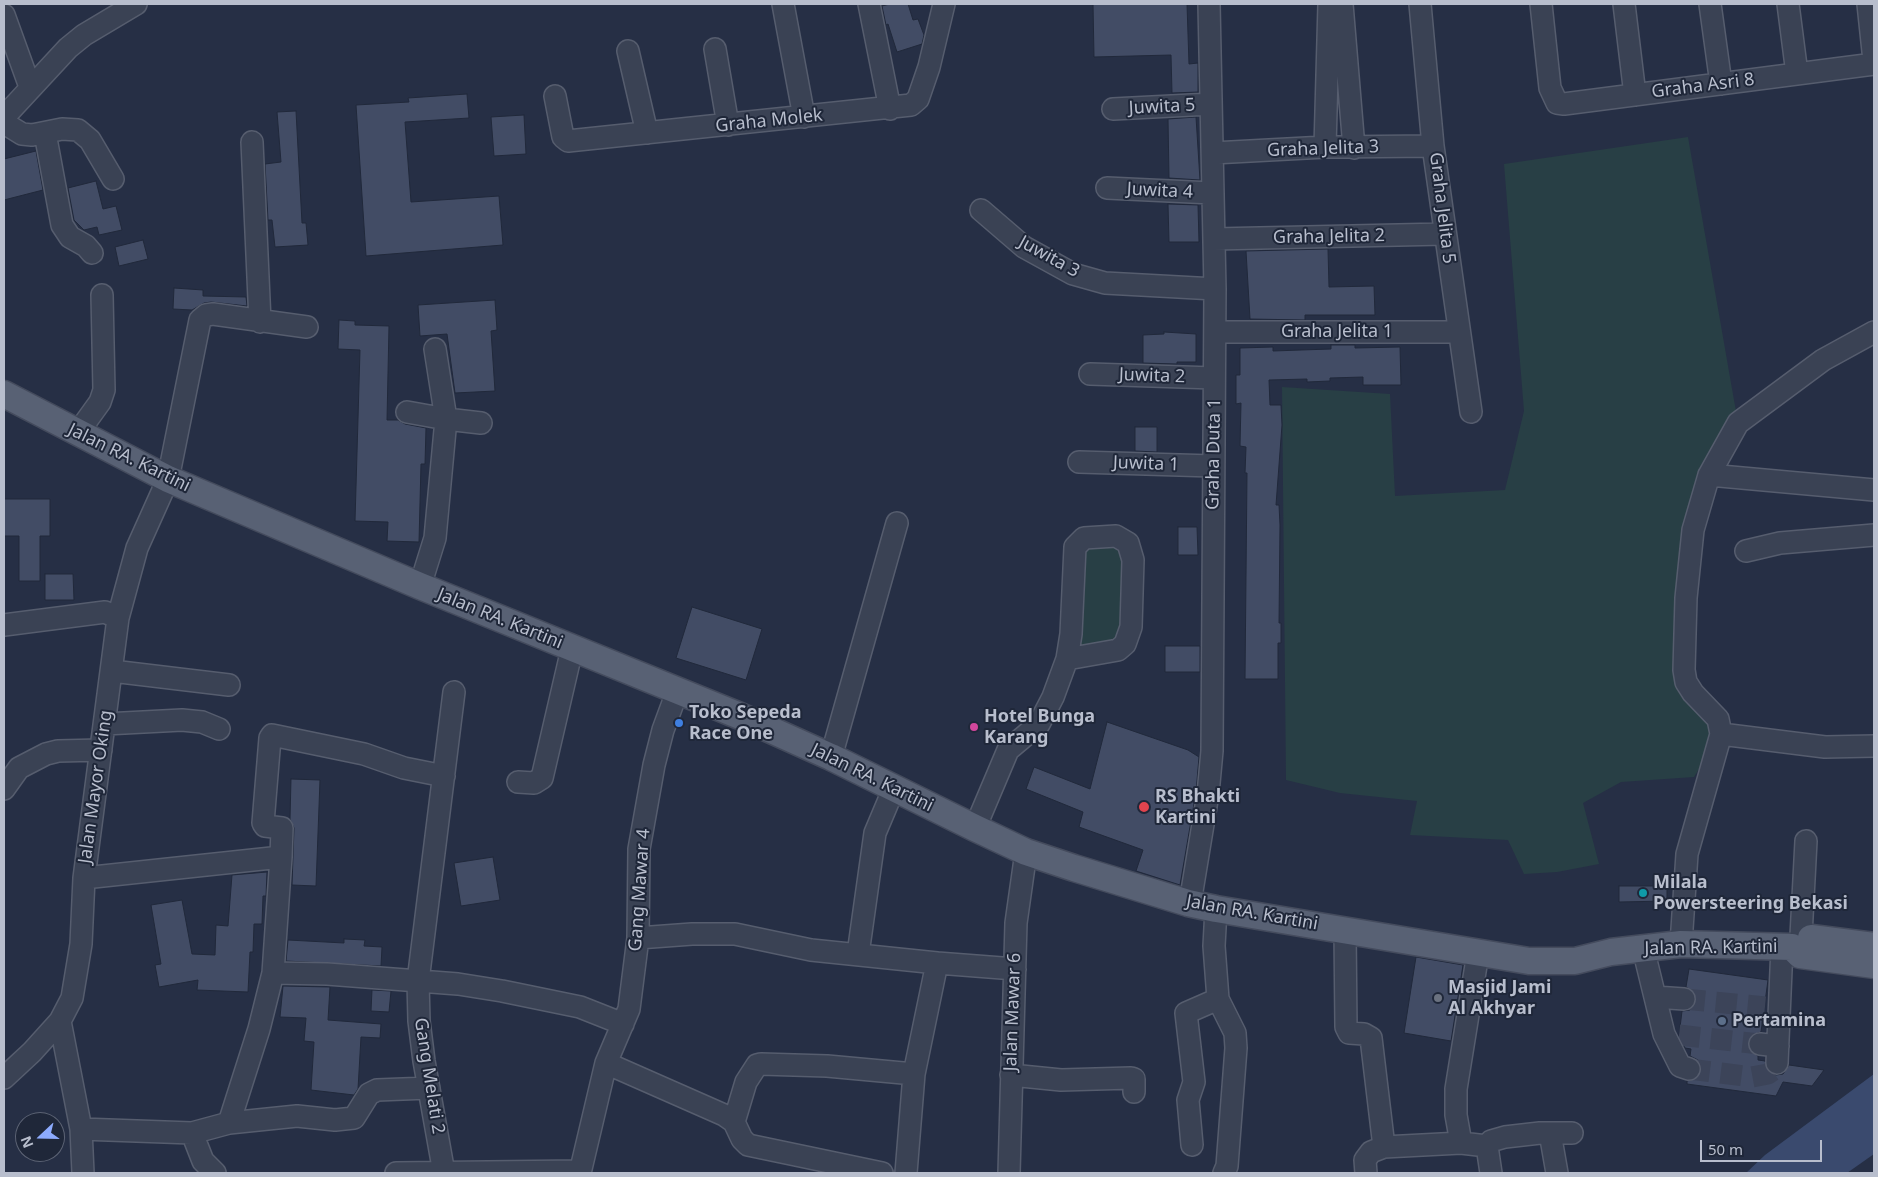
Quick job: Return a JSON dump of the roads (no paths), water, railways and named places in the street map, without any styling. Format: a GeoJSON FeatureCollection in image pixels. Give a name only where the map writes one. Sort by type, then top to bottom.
{"type":"FeatureCollection","features":[{"type":"Feature","properties":{"kind":"main road","name":"Jalan RA. Kartini"},"geometry":{"type":"LineString","coordinates":[[7,399],[168,479],[572,649],[676,696],[740,716],[831,757],[1026,852],[1190,903],[1216,909],[1528,961],[1575,961],[1611,952],[1681,944],[1874,946]]}},
{"type":"Feature","properties":{"kind":"main road","name":"Jalan RA. Kartini"},"geometry":{"type":"LineString","coordinates":[[1794,946],[1874,965]]}},
{"type":"Feature","properties":{"kind":"street"},"geometry":{"type":"LineString","coordinates":[[4,6],[14,4]]}},
{"type":"Feature","properties":{"kind":"street"},"geometry":{"type":"LineString","coordinates":[[4,117],[30,87],[84,35],[136,4]]}},
{"type":"Feature","properties":{"kind":"street"},"geometry":{"type":"LineString","coordinates":[[783,4],[804,117]]}},
{"type":"Feature","properties":{"kind":"street"},"geometry":{"type":"LineString","coordinates":[[869,4],[890,109]]}},
{"type":"Feature","properties":{"kind":"street","name":"Graha Molek"},"geometry":{"type":"LineString","coordinates":[[555,96],[563,137],[568,141],[890,109],[911,105],[918,99],[929,67],[944,4]]}},
{"type":"Feature","properties":{"kind":"street","name":"Graha Duta 1"},"geometry":{"type":"LineString","coordinates":[[1190,903],[1208,794],[1212,752],[1216,288],[1208,4]]}},
{"type":"Feature","properties":{"kind":"street"},"geometry":{"type":"LineString","coordinates":[[1325,147],[1329,4]]}},
{"type":"Feature","properties":{"kind":"street"},"geometry":{"type":"LineString","coordinates":[[1342,4],[1354,148]]}},
{"type":"Feature","properties":{"kind":"street","name":"Graha Jelita 5"},"geometry":{"type":"LineString","coordinates":[[1420,4],[1444,234],[1471,412]]}},
{"type":"Feature","properties":{"kind":"street","name":"Graha Asri 8"},"geometry":{"type":"LineString","coordinates":[[1541,4],[1549,78],[1552,96],[1557,103],[1564,104],[1721,84],[1874,62]]}},
{"type":"Feature","properties":{"kind":"street"},"geometry":{"type":"LineString","coordinates":[[1624,4],[1635,95]]}},
{"type":"Feature","properties":{"kind":"street"},"geometry":{"type":"LineString","coordinates":[[1710,4],[1721,84]]}},
{"type":"Feature","properties":{"kind":"street"},"geometry":{"type":"LineString","coordinates":[[1788,4],[1797,74]]}},
{"type":"Feature","properties":{"kind":"street"},"geometry":{"type":"LineString","coordinates":[[1868,4],[1874,62]]}},
{"type":"Feature","properties":{"kind":"street"},"geometry":{"type":"LineString","coordinates":[[4,15],[30,87]]}},
{"type":"Feature","properties":{"kind":"street"},"geometry":{"type":"LineString","coordinates":[[715,49],[728,125]]}},
{"type":"Feature","properties":{"kind":"street"},"geometry":{"type":"LineString","coordinates":[[628,51],[647,133]]}},
{"type":"Feature","properties":{"kind":"street","name":"Juwita 5"},"geometry":{"type":"LineString","coordinates":[[1113,109],[1211,104]]}},
{"type":"Feature","properties":{"kind":"street"},"geometry":{"type":"LineString","coordinates":[[4,123],[22,134],[32,135],[72,129],[84,134],[113,179]]}},
{"type":"Feature","properties":{"kind":"street"},"geometry":{"type":"LineString","coordinates":[[45,132],[62,225],[70,237],[86,246],[92,254]]}},
{"type":"Feature","properties":{"kind":"street"},"geometry":{"type":"LineString","coordinates":[[252,142],[260,322],[308,327]]}},
{"type":"Feature","properties":{"kind":"street","name":"Graha Jelita 3"},"geometry":{"type":"LineString","coordinates":[[1213,153],[1325,147],[1434,146]]}},
{"type":"Feature","properties":{"kind":"street","name":"Juwita 4"},"geometry":{"type":"LineString","coordinates":[[1107,188],[1212,193]]}},
{"type":"Feature","properties":{"kind":"street","name":"Juwita 3"},"geometry":{"type":"LineString","coordinates":[[981,210],[1024,246],[1073,274],[1105,283],[1216,288]]}},
{"type":"Feature","properties":{"kind":"street","name":"Graha Jelita 2"},"geometry":{"type":"LineString","coordinates":[[1214,239],[1444,234]]}},
{"type":"Feature","properties":{"kind":"street"},"geometry":{"type":"LineString","coordinates":[[77,434],[100,402],[104,390],[102,295]]}},
{"type":"Feature","properties":{"kind":"street","name":"Jalan Mayor Oking"},"geometry":{"type":"LineString","coordinates":[[4,1078],[32,1052],[60,1021],[72,998],[81,944],[84,878],[118,618],[137,548],[168,479],[202,317],[213,314],[260,322]]}},
{"type":"Feature","properties":{"kind":"street","name":"Graha Jelita 1"},"geometry":{"type":"LineString","coordinates":[[1215,332],[1459,332]]}},
{"type":"Feature","properties":{"kind":"street"},"geometry":{"type":"LineString","coordinates":[[1681,944],[1687,854],[1721,734],[1718,719],[1693,693],[1686,682],[1684,670],[1686,598],[1693,530],[1709,475],[1738,423],[1823,360],[1874,332]]}},
{"type":"Feature","properties":{"kind":"street"},"geometry":{"type":"LineString","coordinates":[[420,586],[435,538],[446,420],[435,349]]}},
{"type":"Feature","properties":{"kind":"street","name":"Juwita 2"},"geometry":{"type":"LineString","coordinates":[[1090,374],[1214,378]]}},
{"type":"Feature","properties":{"kind":"street"},"geometry":{"type":"LineString","coordinates":[[407,412],[446,420],[481,424]]}},
{"type":"Feature","properties":{"kind":"street","name":"Juwita 1"},"geometry":{"type":"LineString","coordinates":[[1079,462],[1213,466]]}},
{"type":"Feature","properties":{"kind":"street"},"geometry":{"type":"LineString","coordinates":[[1709,475],[1874,490]]}},
{"type":"Feature","properties":{"kind":"street"},"geometry":{"type":"LineString","coordinates":[[831,757],[897,522]]}},
{"type":"Feature","properties":{"kind":"street"},"geometry":{"type":"LineString","coordinates":[[1746,551],[1780,543],[1874,535]]}},
{"type":"Feature","properties":{"kind":"street"},"geometry":{"type":"LineString","coordinates":[[975,828],[1008,750],[1039,724],[1053,698],[1067,659],[1071,634],[1074,547],[1084,538],[1116,536],[1128,542],[1134,560],[1131,627],[1125,644],[1118,650],[1067,659]]}},
{"type":"Feature","properties":{"kind":"street"},"geometry":{"type":"LineString","coordinates":[[4,625],[105,612],[118,618]]}},
{"type":"Feature","properties":{"kind":"street"},"geometry":{"type":"LineString","coordinates":[[518,782],[534,782],[542,778],[572,649]]}},
{"type":"Feature","properties":{"kind":"street"},"geometry":{"type":"LineString","coordinates":[[112,671],[229,685]]}},
{"type":"Feature","properties":{"kind":"street","name":"Gang Melati 2"},"geometry":{"type":"LineString","coordinates":[[444,1172],[419,1021],[418,981],[454,692]]}},
{"type":"Feature","properties":{"kind":"street","name":"Gang Mawar 4"},"geometry":{"type":"LineString","coordinates":[[580,1172],[606,1063],[630,1008],[638,938],[639,849],[654,765],[663,730],[676,696]]}},
{"type":"Feature","properties":{"kind":"street"},"geometry":{"type":"LineString","coordinates":[[105,724],[182,720],[202,722],[219,729]]}},
{"type":"Feature","properties":{"kind":"street"},"geometry":{"type":"LineString","coordinates":[[1721,734],[1825,746],[1874,746]]}},
{"type":"Feature","properties":{"kind":"street"},"geometry":{"type":"LineString","coordinates":[[229,1123],[259,1029],[273,973],[282,828],[265,826],[263,823],[270,738],[272,735],[364,754],[404,768],[444,776]]}},
{"type":"Feature","properties":{"kind":"street"},"geometry":{"type":"LineString","coordinates":[[4,789],[19,768],[46,754],[58,751],[101,750]]}},
{"type":"Feature","properties":{"kind":"street"},"geometry":{"type":"LineString","coordinates":[[858,954],[875,833],[894,788]]}},
{"type":"Feature","properties":{"kind":"street"},"geometry":{"type":"LineString","coordinates":[[1771,1051],[1772,1008],[1794,946],[1806,841]]}},
{"type":"Feature","properties":{"kind":"street","name":"Jalan Mawar 6"},"geometry":{"type":"LineString","coordinates":[[1009,1173],[1016,923],[1026,852]]}},
{"type":"Feature","properties":{"kind":"street"},"geometry":{"type":"LineString","coordinates":[[84,878],[281,857]]}},
{"type":"Feature","properties":{"kind":"street"},"geometry":{"type":"LineString","coordinates":[[1216,909],[1214,946],[1218,999],[1235,1033],[1236,1048],[1227,1166],[1224,1173]]}},
{"type":"Feature","properties":{"kind":"street"},"geometry":{"type":"LineString","coordinates":[[1346,930],[1346,1027],[1349,1033],[1364,1034],[1371,1038],[1384,1147]]}},
{"type":"Feature","properties":{"kind":"street"},"geometry":{"type":"LineString","coordinates":[[638,938],[692,934],[735,934],[811,950],[1015,969]]}},
{"type":"Feature","properties":{"kind":"street"},"geometry":{"type":"LineString","coordinates":[[1642,948],[1655,997],[1671,1035],[1680,1066],[1689,1069]]}},
{"type":"Feature","properties":{"kind":"street"},"geometry":{"type":"LineString","coordinates":[[1460,1144],[1456,1114],[1456,1089],[1478,953]]}},
{"type":"Feature","properties":{"kind":"street"},"geometry":{"type":"LineString","coordinates":[[906,1173],[914,1074],[937,963]]}},
{"type":"Feature","properties":{"kind":"street"},"geometry":{"type":"LineString","coordinates":[[273,973],[327,974],[458,984],[556,1000],[580,1007],[623,1024]]}},
{"type":"Feature","properties":{"kind":"street"},"geometry":{"type":"LineString","coordinates":[[1655,997],[1684,999]]}},
{"type":"Feature","properties":{"kind":"street"},"geometry":{"type":"LineString","coordinates":[[1192,1145],[1188,1100],[1194,1082],[1186,1013],[1218,999]]}},
{"type":"Feature","properties":{"kind":"street"},"geometry":{"type":"LineString","coordinates":[[60,1021],[81,1129],[83,1173]]}},
{"type":"Feature","properties":{"kind":"street"},"geometry":{"type":"LineString","coordinates":[[606,1063],[724,1115],[734,1122],[742,1139],[748,1145],[882,1173]]}},
{"type":"Feature","properties":{"kind":"street"},"geometry":{"type":"LineString","coordinates":[[734,1122],[746,1082],[757,1065],[827,1066],[914,1074]]}},
{"type":"Feature","properties":{"kind":"street"},"geometry":{"type":"LineString","coordinates":[[1011,1075],[1061,1080],[1131,1078],[1134,1079],[1134,1092]]}},
{"type":"Feature","properties":{"kind":"street"},"geometry":{"type":"LineString","coordinates":[[81,1129],[192,1133],[229,1123],[297,1116],[335,1120],[354,1118],[365,1098],[377,1090],[429,1088]]}},
{"type":"Feature","properties":{"kind":"street"},"geometry":{"type":"LineString","coordinates":[[192,1133],[203,1161],[215,1173]]}},
{"type":"Feature","properties":{"kind":"street"},"geometry":{"type":"LineString","coordinates":[[1550,1133],[1557,1173]]}},
{"type":"Feature","properties":{"kind":"street"},"geometry":{"type":"LineString","coordinates":[[1491,1173],[1487,1146],[1491,1141],[1505,1137],[1572,1133]]}},
{"type":"Feature","properties":{"kind":"street"},"geometry":{"type":"LineString","coordinates":[[1366,1173],[1365,1160],[1371,1152],[1384,1147],[1460,1144],[1487,1146]]}},
{"type":"Feature","properties":{"kind":"street"},"geometry":{"type":"LineString","coordinates":[[396,1173],[580,1172]]}},
{"type":"Feature","properties":{"kind":"water"},"geometry":{"type":"Polygon","coordinates":[[[1874,1074],[1874,1154],[1847,1173],[1746,1173],[1765,1155],[1874,1074]]]}},
{"type":"Feature","properties":{"kind":"tunnel"},"geometry":{"type":"LineString","coordinates":[[1684,999],[1765,1007]]}},
{"type":"Feature","properties":{"kind":"tunnel"},"geometry":{"type":"LineString","coordinates":[[1679,1035],[1760,1044]]}},
{"type":"Feature","properties":{"kind":"tunnel"},"geometry":{"type":"LineString","coordinates":[[1689,1069],[1752,1077],[1768,1074],[1775,1069],[1777,1063]]}},
{"type":"Feature","properties":{"kind":"place","name":"Toko Sepeda Race One"},"geometry":{"type":"Point","coordinates":[679,723]}},
{"type":"Feature","properties":{"kind":"place","name":"Hotel Bunga Karang"},"geometry":{"type":"Point","coordinates":[974,727]}},
{"type":"Feature","properties":{"kind":"place","name":"RS Bhakti Kartini"},"geometry":{"type":"Point","coordinates":[1144,807]}},
{"type":"Feature","properties":{"kind":"place","name":"Milala Powersteering Bekasi"},"geometry":{"type":"Point","coordinates":[1643,893]}},
{"type":"Feature","properties":{"kind":"place","name":"Masjid Jami Al Akhyar"},"geometry":{"type":"Point","coordinates":[1438,998]}},
{"type":"Feature","properties":{"kind":"place","name":"Pertamina"},"geometry":{"type":"Point","coordinates":[1722,1021]}}]}
